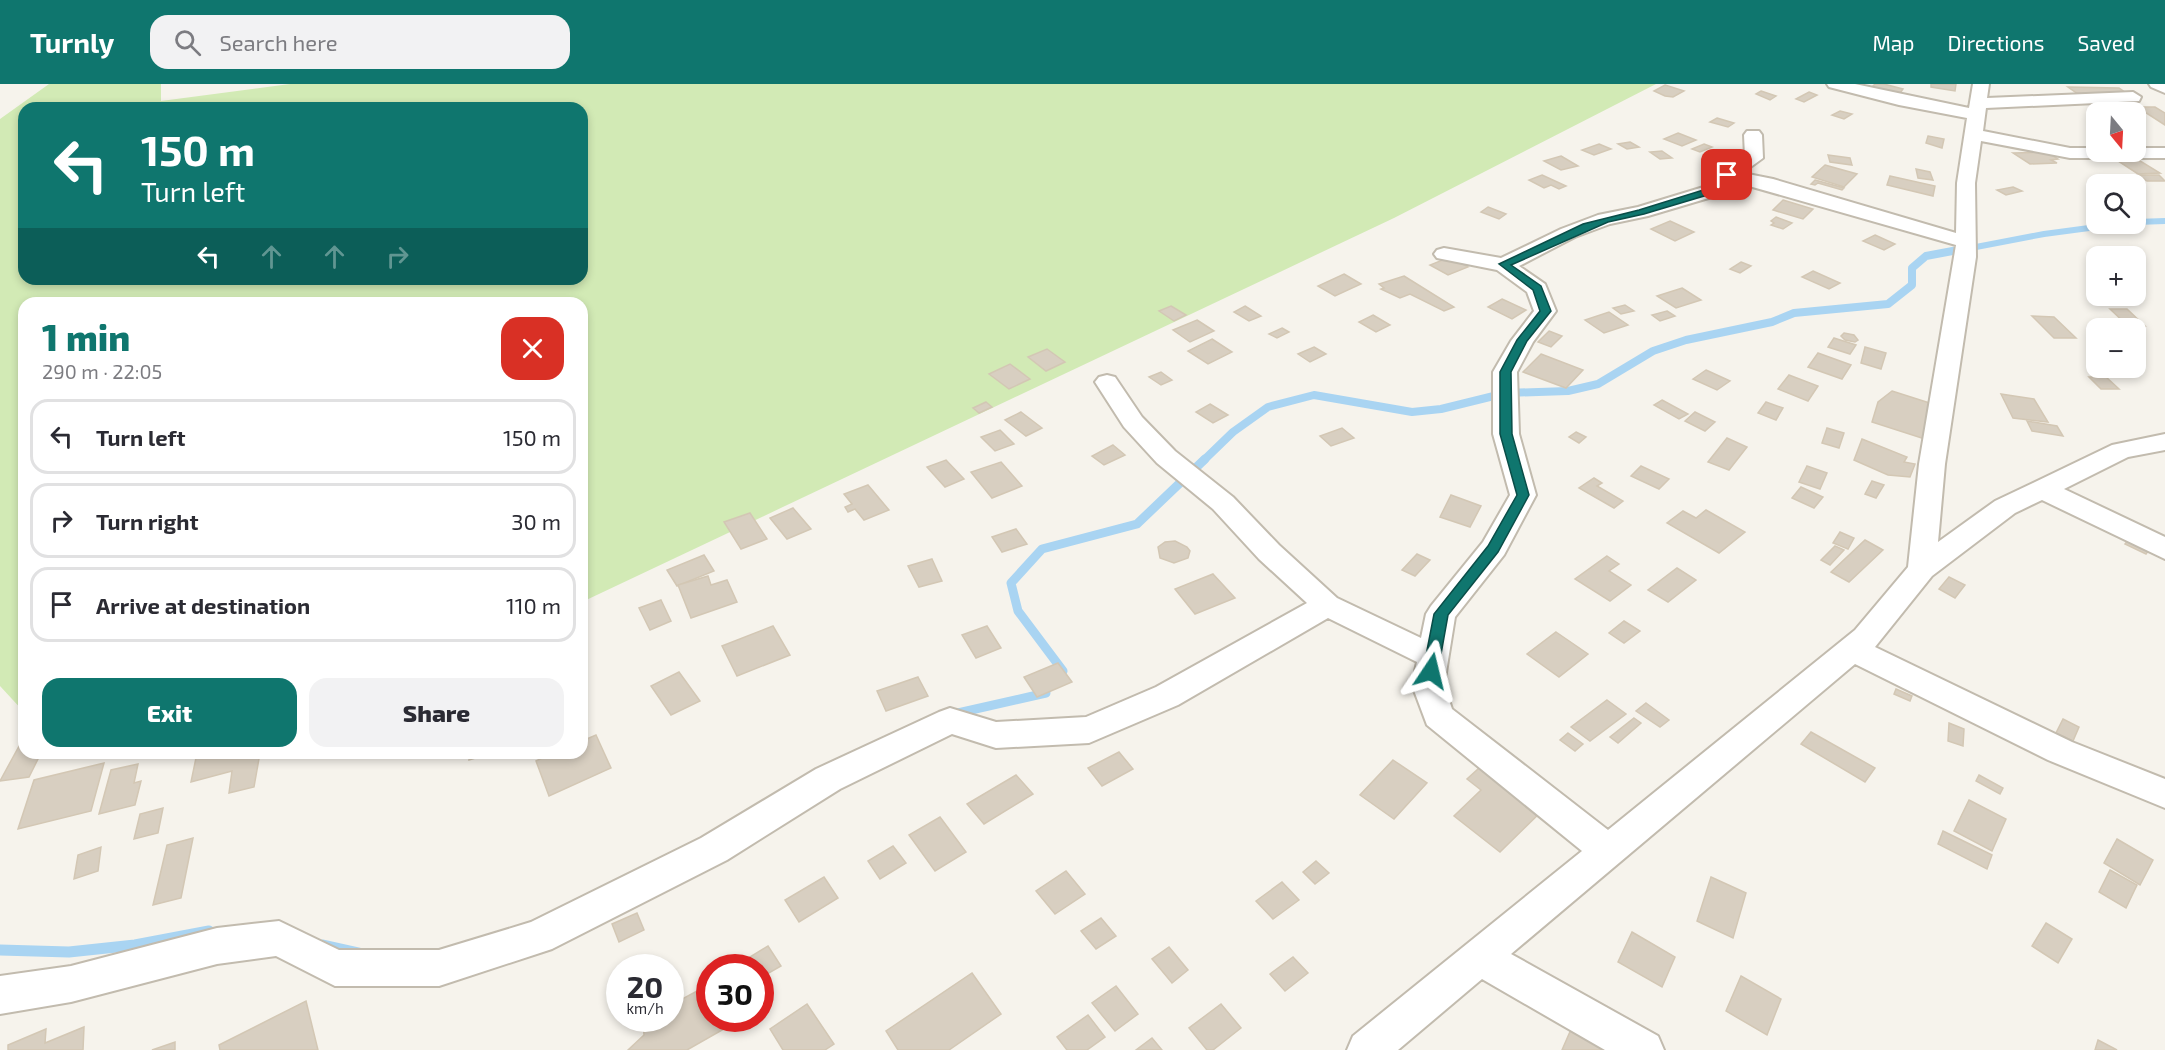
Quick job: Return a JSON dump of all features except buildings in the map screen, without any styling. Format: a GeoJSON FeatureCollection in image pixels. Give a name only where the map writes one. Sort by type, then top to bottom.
{"type":"FeatureCollection","features":[{"type":"Feature","properties":{"kind":"street"},"geometry":{"type":"LineString","coordinates":[[1835,84],[1899,100],[1977,109],[2133,97]]}},
{"type":"Feature","properties":{"kind":"street"},"geometry":{"type":"LineString","coordinates":[[2157,84],[2165,88]]}},
{"type":"Feature","properties":{"kind":"street"},"geometry":{"type":"LineString","coordinates":[[1977,109],[2070,153],[2165,153]]}},
{"type":"Feature","properties":{"kind":"street"},"geometry":{"type":"LineString","coordinates":[[1922,569],[1932,464],[1966,257],[1966,183],[1977,109]]}},
{"type":"Feature","properties":{"kind":"street"},"geometry":{"type":"LineString","coordinates":[[1731,185],[1727,175],[1754,158],[1753,135]]}},
{"type":"Feature","properties":{"kind":"street"},"geometry":{"type":"LineString","coordinates":[[1504,264],[1577,229],[1748,180],[1766,183],[1966,242]]}},
{"type":"Feature","properties":{"kind":"street"},"geometry":{"type":"LineString","coordinates":[[1444,254],[1504,264],[1537,289],[1545,311],[1522,340],[1505,372],[1506,434],[1523,495],[1494,548],[1441,614],[1428,685],[1438,716],[1608,851]]}},
{"type":"Feature","properties":{"kind":"street"},"geometry":{"type":"LineString","coordinates":[[1107,382],[1133,422],[1166,457],[1222,503],[1269,552],[1327,604],[1433,657]]}},
{"type":"Feature","properties":{"kind":"street"},"geometry":{"type":"LineString","coordinates":[[1368,1050],[1866,638],[1922,569],[2005,507],[2121,450],[2165,442]]}},
{"type":"Feature","properties":{"kind":"street"},"geometry":{"type":"LineString","coordinates":[[2042,489],[2165,549]]}},
{"type":"Feature","properties":{"kind":"street"},"geometry":{"type":"LineString","coordinates":[[0,995],[71,984],[217,946],[279,938],[335,968],[439,969],[539,938],[714,849],[828,779],[950,721],[996,735],[1089,730],[1167,696],[1327,604]]}},
{"type":"Feature","properties":{"kind":"street"},"geometry":{"type":"LineString","coordinates":[[1852,650],[2060,751],[2165,794]]}},
{"type":"Feature","properties":{"kind":"street"},"geometry":{"type":"LineString","coordinates":[[1480,957],[1644,1050]]}},
{"type":"Feature","properties":{"kind":"green space"},"geometry":{"type":"Polygon","coordinates":[[[49,84],[161,84],[161,101],[290,84],[1656,84],[1394,218],[588,599],[588,297],[18,297],[18,706],[0,686],[0,119],[18,106],[18,285],[588,285],[588,102],[24,102],[49,84]]]}},
{"type":"Feature","properties":{"kind":"waterway"},"geometry":{"type":"LineString","coordinates":[[2146,222],[2165,221]]}},
{"type":"Feature","properties":{"kind":"waterway"},"geometry":{"type":"LineString","coordinates":[[1950,252],[2086,228]]}},
{"type":"Feature","properties":{"kind":"waterway"},"geometry":{"type":"LineString","coordinates":[[1203,461],[1233,432],[1268,407],[1314,395],[1412,412],[1441,409],[1506,393],[1568,391],[1598,384],[1653,351],[1686,340],[1772,322],[1794,313],[1888,304],[1912,285],[1912,268],[1926,256],[1958,250]]}},
{"type":"Feature","properties":{"kind":"waterway"},"geometry":{"type":"LineString","coordinates":[[1063,671],[1018,611],[1011,583],[1042,549],[1137,524],[1205,459]]}},
{"type":"Feature","properties":{"kind":"waterway"},"geometry":{"type":"LineString","coordinates":[[949,715],[1046,693]]}},
{"type":"Feature","properties":{"kind":"waterway"},"geometry":{"type":"LineString","coordinates":[[0,950],[69,952],[135,945],[209,931]]}},
{"type":"Feature","properties":{"kind":"waterway"},"geometry":{"type":"LineString","coordinates":[[323,945],[359,953]]}},
{"type":"Feature","properties":{"kind":"route"},"geometry":{"type":"LineString","coordinates":[[1431,671],[1441,614],[1494,548],[1523,495],[1506,434],[1505,372],[1522,340],[1545,311],[1537,289],[1504,264],[1568,233],[1605,219],[1641,212],[1731,185],[1727,175]]}}]}
